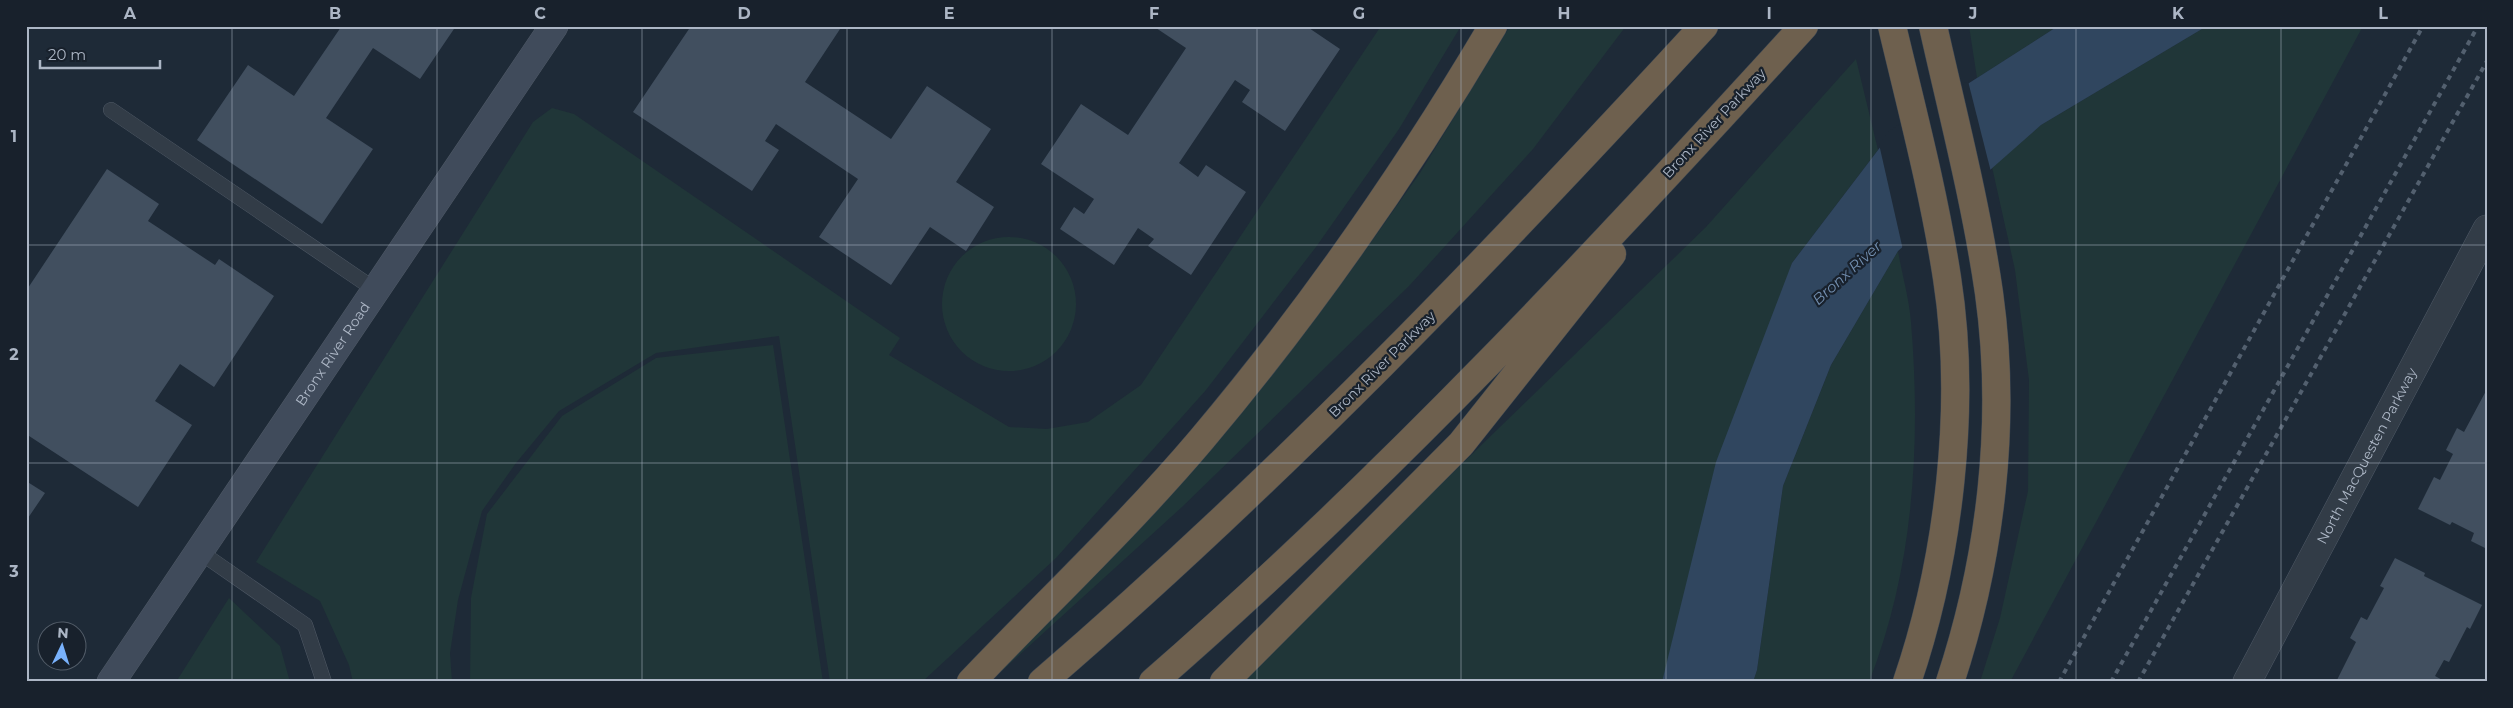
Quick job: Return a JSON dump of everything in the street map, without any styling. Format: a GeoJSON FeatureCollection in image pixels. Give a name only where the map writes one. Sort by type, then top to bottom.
{"type":"FeatureCollection","features":[{"type":"Feature","properties":{"kind":"highway"},"geometry":{"type":"LineString","coordinates":[[970,682],[1149,498],[1238,395],[1292,327],[1385,197],[1443,110],[1494,26]]}},
{"type":"Feature","properties":{"kind":"highway","name":"Bronx River Parkway"},"geometry":{"type":"LineString","coordinates":[[1042,682],[1191,549],[1394,353],[1499,246],[1704,26]]}},
{"type":"Feature","properties":{"kind":"highway","name":"Bronx River Parkway"},"geometry":{"type":"LineString","coordinates":[[1153,682],[1278,568],[1478,373],[1729,109],[1804,26]]}},
{"type":"Feature","properties":{"kind":"highway"},"geometry":{"type":"LineString","coordinates":[[1892,26],[1928,180],[1948,279],[1956,376],[1952,467],[1932,589],[1907,682]]}},
{"type":"Feature","properties":{"kind":"highway"},"geometry":{"type":"LineString","coordinates":[[1933,26],[1981,242],[1989,294],[1996,380],[1990,513],[1972,607],[1950,682]]}},
{"type":"Feature","properties":{"kind":"highway"},"geometry":{"type":"LineString","coordinates":[[1224,682],[1461,444],[1729,109]]}},
{"type":"Feature","properties":{"kind":"street","name":"Bronx River Road"},"geometry":{"type":"LineString","coordinates":[[111,682],[200,552],[374,289],[554,26]]}},
{"type":"Feature","properties":{"kind":"street","name":"North MacQuesten Parkway"},"geometry":{"type":"LineString","coordinates":[[2247,682],[2487,229]]}},
{"type":"Feature","properties":{"kind":"lane"},"geometry":{"type":"LineString","coordinates":[[111,110],[374,289]]}},
{"type":"Feature","properties":{"kind":"lane"},"geometry":{"type":"LineString","coordinates":[[200,552],[305,625],[324,682]]}},
{"type":"Feature","properties":{"kind":"green space"},"geometry":{"type":"Polygon","coordinates":[[[1381,26],[1461,26],[1399,129],[1316,247],[1206,390],[1056,558],[922,682],[830,682],[779,336],[656,353],[559,411],[516,463],[482,511],[458,600],[450,653],[452,682],[353,682],[349,665],[320,601],[256,562],[533,122],[552,108],[574,114],[900,338],[889,355],[1009,427],[1047,429],[1088,422],[1141,385],[1381,26]]]}},
{"type":"Feature","properties":{"kind":"green space"},"geometry":{"type":"Polygon","coordinates":[[[1510,26],[1626,26],[1533,149],[1409,286],[1182,507],[993,679],[1256,391],[1347,276],[1420,173],[1510,26]]]}},
{"type":"Feature","properties":{"kind":"green space"},"geometry":{"type":"Polygon","coordinates":[[[1969,26],[2058,26],[1977,78],[1969,26]]]}},
{"type":"Feature","properties":{"kind":"green space"},"geometry":{"type":"Polygon","coordinates":[[[2207,26],[2363,26],[2010,682],[1980,682],[2000,618],[2028,491],[2029,380],[2015,270],[1992,167],[2041,125],[2207,26]]]}},
{"type":"Feature","properties":{"kind":"green space"},"geometry":{"type":"Polygon","coordinates":[[[1856,59],[1878,150],[1792,263],[1662,682],[1244,682],[1327,595],[1706,227],[1856,59]]]}},
{"type":"Feature","properties":{"kind":"green space"},"geometry":{"type":"Polygon","coordinates":[[[1009,237],[1035,242],[1057,256],[1071,278],[1076,304],[1071,330],[1057,352],[1035,366],[1009,371],[983,366],[961,352],[947,330],[942,304],[947,278],[961,256],[983,242],[1009,237]]]}},
{"type":"Feature","properties":{"kind":"green space"},"geometry":{"type":"Polygon","coordinates":[[[1898,251],[1911,322],[1915,413],[1914,459],[1911,505],[1905,550],[1896,595],[1884,639],[1869,682],[1753,682],[1757,670],[1783,486],[1831,365],[1898,251]]]}},
{"type":"Feature","properties":{"kind":"green space"},"geometry":{"type":"Polygon","coordinates":[[[773,345],[823,682],[470,682],[471,598],[487,514],[562,416],[656,358],[773,345]]]}},
{"type":"Feature","properties":{"kind":"green space"},"geometry":{"type":"Polygon","coordinates":[[[229,598],[280,646],[290,682],[176,682],[229,598]]]}},
{"type":"Feature","properties":{"kind":"water","name":"Bronx River"},"geometry":{"type":"Polygon","coordinates":[[[2058,26],[2207,26],[2041,125],[1898,251],[1831,365],[1783,486],[1757,670],[1753,682],[1662,682],[1716,462],[1792,263],[1891,133],[2058,26]]]}},
{"type":"Feature","properties":{"kind":"pier"},"geometry":{"type":"Polygon","coordinates":[[[1968,81],[1991,172],[1903,250],[1879,144],[1889,131],[1968,81]]]}},
{"type":"Feature","properties":{"kind":"building"},"geometry":{"type":"Polygon","coordinates":[[[339,26],[456,26],[420,79],[373,48],[326,118],[373,149],[322,224],[197,140],[248,65],[294,96],[341,27],[339,26]]]}},
{"type":"Feature","properties":{"kind":"building"},"geometry":{"type":"Polygon","coordinates":[[[691,26],[842,26],[805,82],[891,139],[927,86],[991,129],[956,182],[994,207],[966,251],[930,227],[891,285],[819,237],[858,179],[776,124],[765,141],[779,150],[752,191],[633,112],[691,26]]]}},
{"type":"Feature","properties":{"kind":"building"},"geometry":{"type":"Polygon","coordinates":[[[1153,26],[1306,26],[1340,49],[1285,131],[1242,102],[1250,90],[1235,80],[1179,163],[1198,177],[1206,165],[1246,192],[1191,275],[1148,246],[1154,239],[1138,228],[1114,265],[1060,229],[1074,207],[1084,214],[1094,199],[1041,164],[1081,104],[1128,135],[1186,48],[1153,26]]]}},
{"type":"Feature","properties":{"kind":"building"},"geometry":{"type":"Polygon","coordinates":[[[107,169],[159,204],[148,221],[215,265],[219,259],[274,296],[214,387],[180,364],[155,401],[192,425],[138,507],[26,434],[26,291],[107,169]]]}},
{"type":"Feature","properties":{"kind":"building"},"geometry":{"type":"Polygon","coordinates":[[[2487,389],[2487,549],[2471,541],[2474,533],[2452,522],[2450,525],[2418,509],[2434,477],[2440,480],[2453,454],[2446,450],[2457,428],[2464,432],[2487,389]]]}},
{"type":"Feature","properties":{"kind":"building"},"geometry":{"type":"Polygon","coordinates":[[[26,481],[45,493],[26,521],[26,481]]]}},
{"type":"Feature","properties":{"kind":"building"},"geometry":{"type":"Polygon","coordinates":[[[2395,558],[2425,573],[2424,576],[2482,605],[2470,629],[2467,627],[2449,662],[2444,660],[2435,676],[2446,682],[2336,682],[2356,642],[2350,638],[2361,617],[2367,620],[2384,588],[2380,586],[2395,558]]]}},
{"type":"Feature","properties":{"kind":"railway"},"geometry":{"type":"LineString","coordinates":[[2059,682],[2423,26]]}},
{"type":"Feature","properties":{"kind":"railway"},"geometry":{"type":"LineString","coordinates":[[2111,682],[2478,26]]}},
{"type":"Feature","properties":{"kind":"railway"},"geometry":{"type":"LineString","coordinates":[[2138,682],[2487,61]]}}]}
